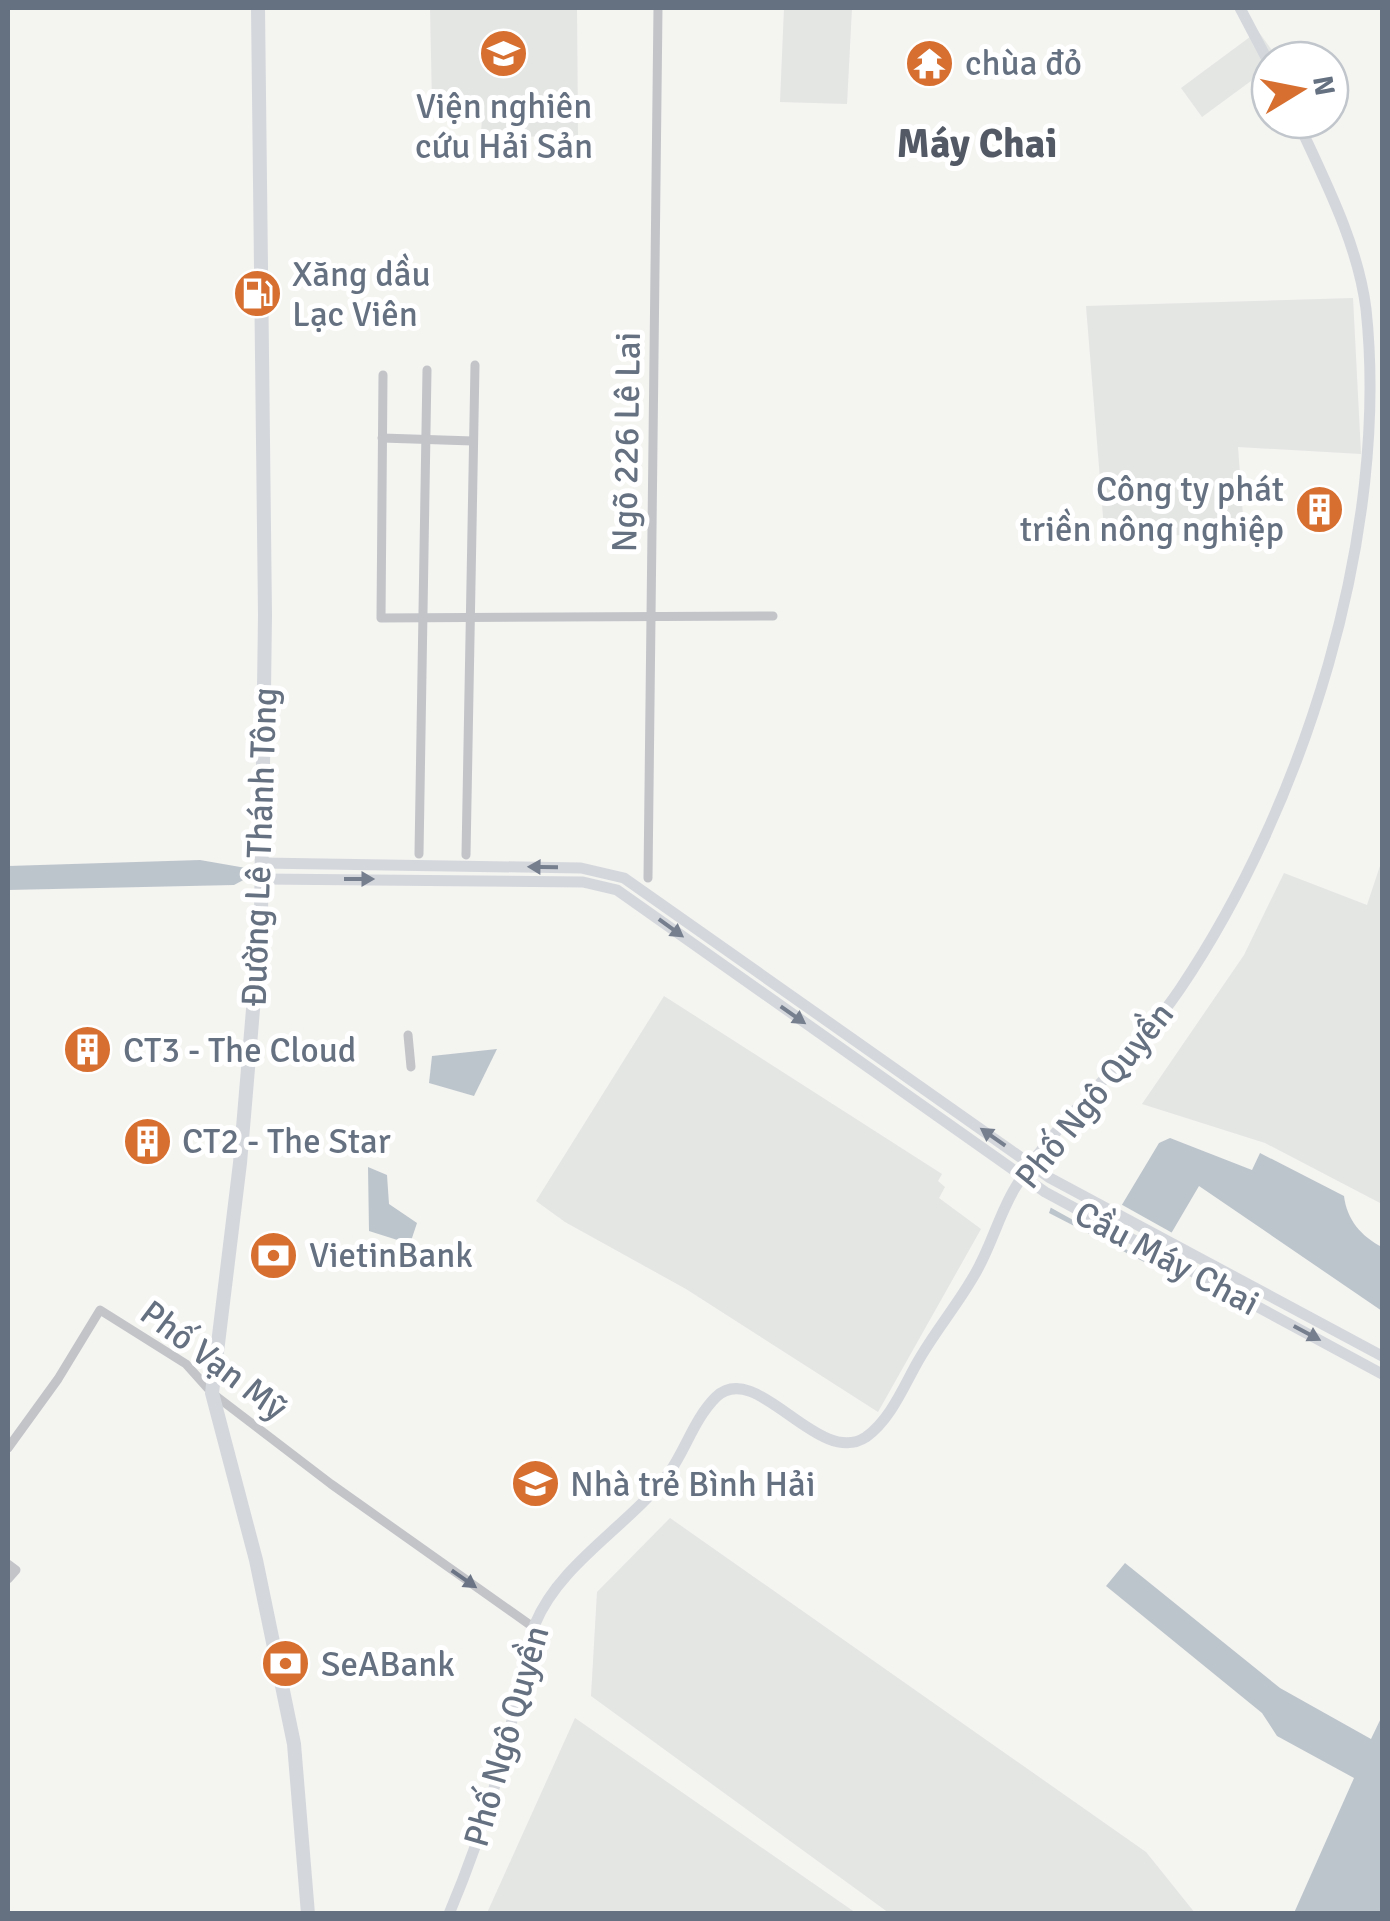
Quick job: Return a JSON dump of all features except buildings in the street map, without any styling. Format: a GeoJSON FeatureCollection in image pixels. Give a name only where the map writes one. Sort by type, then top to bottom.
{"type":"FeatureCollection","features":[{"type":"Feature","properties":{"kind":"main road","name":"Đường Lê Thánh Tông"},"geometry":{"type":"LineString","coordinates":[[258,8],[265,615],[262,871],[257,983],[212,1392],[256,1560],[294,1744],[308,1914]]}},
{"type":"Feature","properties":{"kind":"street","name":"Ngõ 226 Lê Lai"},"geometry":{"type":"LineString","coordinates":[[648,878],[658,8]]}},
{"type":"Feature","properties":{"kind":"street"},"geometry":{"type":"LineString","coordinates":[[1240,8],[1257,40]]}},
{"type":"Feature","properties":{"kind":"street","name":"Phố Ngô Quyền"},"geometry":{"type":"LineString","coordinates":[[449,1914],[496,1780],[533,1627],[571,1573],[666,1477],[684,1442],[725,1390],[749,1391],[828,1438],[850,1442],[868,1435],[892,1408],[975,1276],[1019,1182],[1066,1118],[1175,996],[1238,892],[1300,751],[1326,676],[1369,482],[1376,416],[1363,296],[1330,192],[1305,140]]}},
{"type":"Feature","properties":{"kind":"street"},"geometry":{"type":"LineString","coordinates":[[466,855],[475,365]]}},
{"type":"Feature","properties":{"kind":"street"},"geometry":{"type":"LineString","coordinates":[[419,854],[426,370]]}},
{"type":"Feature","properties":{"kind":"street"},"geometry":{"type":"LineString","coordinates":[[383,375],[382,618],[773,616]]}},
{"type":"Feature","properties":{"kind":"street"},"geometry":{"type":"LineString","coordinates":[[382,438],[473,441]]}},
{"type":"Feature","properties":{"kind":"street","name":"Cầu Máy Chai"},"geometry":{"type":"LineString","coordinates":[[262,871],[605,872],[646,890],[1050,1178],[1382,1356]]}},
{"type":"Feature","properties":{"kind":"street","name":"Cầu Máy Chai"},"geometry":{"type":"LineString","coordinates":[[262,871],[605,885],[1045,1192],[1382,1374]]}},
{"type":"Feature","properties":{"kind":"street"},"geometry":{"type":"LineString","coordinates":[[408,1035],[412,1067]]}},
{"type":"Feature","properties":{"kind":"street","name":"Phố Vạn Mỹ"},"geometry":{"type":"LineString","coordinates":[[8,1448],[58,1380],[100,1310],[186,1364],[212,1392],[331,1484],[533,1627]]}},
{"type":"Feature","properties":{"kind":"street"},"geometry":{"type":"LineString","coordinates":[[8,1564],[16,1570],[8,1579]]}},
{"type":"Feature","properties":{"kind":"shaded area","name":"Viện nghiên cứu Hải Sản"},"geometry":{"type":"Polygon","coordinates":[[[430,8],[577,8],[578,137],[481,136],[483,100],[432,102],[430,8]]]}},
{"type":"Feature","properties":{"kind":"shaded area"},"geometry":{"type":"Polygon","coordinates":[[[784,8],[852,8],[847,104],[780,102],[784,8]]]}},
{"type":"Feature","properties":{"kind":"shaded area"},"geometry":{"type":"Polygon","coordinates":[[[1258,31],[1265,40],[1250,40],[1250,82],[1202,117],[1181,88],[1258,31]]]}},
{"type":"Feature","properties":{"kind":"shaded area"},"geometry":{"type":"Polygon","coordinates":[[[1353,298],[1361,454],[1238,447],[1244,530],[1105,541],[1086,306],[1353,298]]]}},
{"type":"Feature","properties":{"kind":"shaded area"},"geometry":{"type":"Polygon","coordinates":[[[200,860],[246,868],[249,877],[234,885],[8,890],[8,866],[200,860]]]}},
{"type":"Feature","properties":{"kind":"shaded area"},"geometry":{"type":"Polygon","coordinates":[[[1382,860],[1382,1204],[1265,1143],[1142,1104],[1244,955],[1284,873],[1367,905],[1382,860]]]}},
{"type":"Feature","properties":{"kind":"shaded area"},"geometry":{"type":"Polygon","coordinates":[[[664,996],[942,1174],[938,1181],[945,1187],[939,1198],[981,1229],[878,1412],[686,1289],[565,1222],[536,1201],[664,996]]]}},
{"type":"Feature","properties":{"kind":"shaded area"},"geometry":{"type":"Polygon","coordinates":[[[497,1049],[474,1096],[429,1083],[432,1056],[497,1049]]]}},
{"type":"Feature","properties":{"kind":"shaded area"},"geometry":{"type":"Polygon","coordinates":[[[1170,1138],[1252,1170],[1260,1153],[1344,1196],[1356,1226],[1382,1247],[1382,1311],[1199,1186],[1152,1266],[1049,1213],[1057,1189],[1105,1211],[1120,1208],[1159,1143],[1170,1138]]]}},
{"type":"Feature","properties":{"kind":"shaded area"},"geometry":{"type":"Polygon","coordinates":[[[368,1167],[387,1175],[389,1204],[417,1223],[410,1244],[369,1231],[368,1167]]]}},
{"type":"Feature","properties":{"kind":"shaded area"},"geometry":{"type":"Polygon","coordinates":[[[670,1518],[1146,1852],[1195,1913],[889,1913],[591,1696],[597,1592],[670,1518]]]}},
{"type":"Feature","properties":{"kind":"shaded area"},"geometry":{"type":"Polygon","coordinates":[[[1125,1563],[1280,1688],[1371,1739],[1382,1716],[1382,1913],[1294,1913],[1354,1778],[1277,1736],[1262,1713],[1106,1586],[1125,1563]]]}},
{"type":"Feature","properties":{"kind":"shaded area"},"geometry":{"type":"Polygon","coordinates":[[[575,1718],[856,1913],[487,1913],[575,1718]]]}},
{"type":"Feature","properties":{"kind":"pier"},"geometry":{"type":"Polygon","coordinates":[[[1057,1184],[1106,1206],[1117,1202],[1176,1235],[1158,1267],[1046,1205],[1057,1184]]]}},
{"type":"Feature","properties":{"kind":"place","name":"Viện nghiên cứu Hải Sản"},"geometry":{"type":"Point","coordinates":[504,54]}},
{"type":"Feature","properties":{"kind":"place","name":"chùa đỏ"},"geometry":{"type":"Point","coordinates":[930,63]}},
{"type":"Feature","properties":{"kind":"place","name":"Xăng dầu Lạc Viên"},"geometry":{"type":"Point","coordinates":[257,294]}},
{"type":"Feature","properties":{"kind":"place","name":"Công ty phát triền nông nghiệp"},"geometry":{"type":"Point","coordinates":[1319,509]}},
{"type":"Feature","properties":{"kind":"place","name":"CT3 - The Cloud"},"geometry":{"type":"Point","coordinates":[88,1050]}},
{"type":"Feature","properties":{"kind":"place","name":"CT2 - The Star"},"geometry":{"type":"Point","coordinates":[147,1141]}},
{"type":"Feature","properties":{"kind":"place","name":"VietinBank"},"geometry":{"type":"Point","coordinates":[274,1255]}},
{"type":"Feature","properties":{"kind":"place","name":"Nhà trẻ Bình Hải"},"geometry":{"type":"Point","coordinates":[535,1484]}},
{"type":"Feature","properties":{"kind":"place","name":"SeABank"},"geometry":{"type":"Point","coordinates":[286,1664]}},
{"type":"Feature","properties":{"kind":"district","name":"Máy Chai"},"geometry":{"type":"Point","coordinates":[977,143]}}]}
